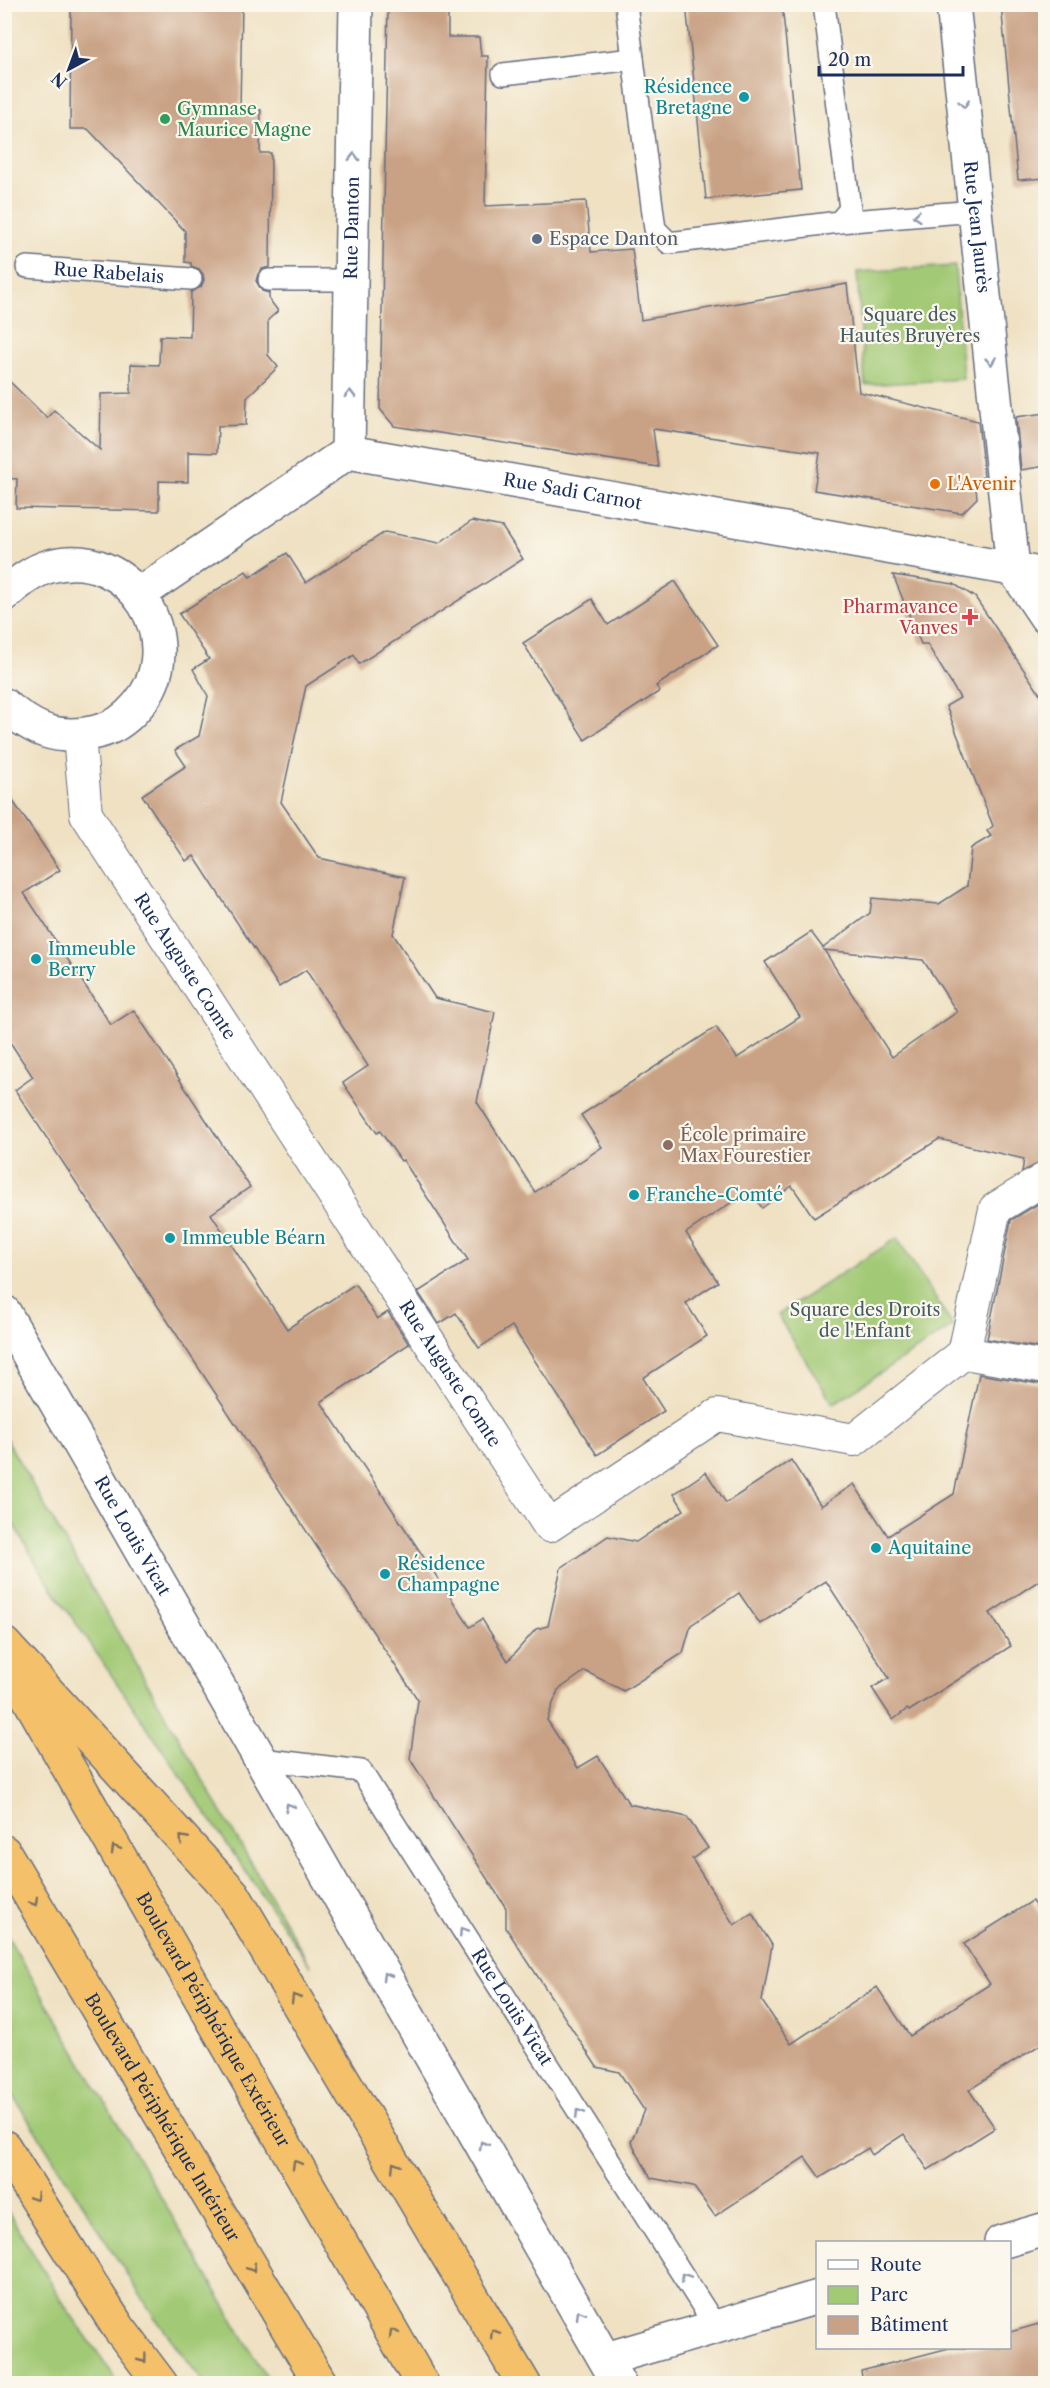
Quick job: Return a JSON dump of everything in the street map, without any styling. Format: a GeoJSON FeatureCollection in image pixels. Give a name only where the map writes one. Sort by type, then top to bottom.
{"type":"FeatureCollection","features":[{"type":"Feature","properties":{"kind":"highway"},"geometry":{"type":"LineString","coordinates":[[4,1644],[233,1894],[524,2384]]}},
{"type":"Feature","properties":{"kind":"highway","name":"Boulevard Périphérique Extérieur"},"geometry":{"type":"LineString","coordinates":[[4,1657],[422,2384]]}},
{"type":"Feature","properties":{"kind":"highway","name":"Boulevard Périphérique Intérieur"},"geometry":{"type":"LineString","coordinates":[[4,1852],[321,2384]]}},
{"type":"Feature","properties":{"kind":"highway"},"geometry":{"type":"LineString","coordinates":[[4,2147],[118,2326],[161,2384]]}},
{"type":"Feature","properties":{"kind":"street","name":"Rue Danton"},"geometry":{"type":"LineString","coordinates":[[348,452],[356,4]]}},
{"type":"Feature","properties":{"kind":"street","name":"Rue Jean Jaurès"},"geometry":{"type":"LineString","coordinates":[[953,4],[1013,568],[1046,617]]}},
{"type":"Feature","properties":{"kind":"street","name":"Rue Sadi Carnot"},"geometry":{"type":"LineString","coordinates":[[348,452],[1046,575]]}},
{"type":"Feature","properties":{"kind":"street"},"geometry":{"type":"LineString","coordinates":[[138,594],[348,452]]}},
{"type":"Feature","properties":{"kind":"street"},"geometry":{"type":"LineString","coordinates":[[4,596],[23,578],[50,566],[74,563],[98,567],[120,578],[138,594],[153,618],[159,644],[157,671],[146,696],[128,717],[105,730],[79,736],[51,734],[25,722],[4,705]]}},
{"type":"Feature","properties":{"kind":"street","name":"Rue Auguste Comte"},"geometry":{"type":"LineString","coordinates":[[79,736],[86,814],[549,1526],[717,1415],[854,1440],[964,1353]]}},
{"type":"Feature","properties":{"kind":"street"},"geometry":{"type":"LineString","coordinates":[[1046,1178],[995,1209],[964,1353],[1046,1367]]}},
{"type":"Feature","properties":{"kind":"street","name":"Rue Louis Vicat"},"geometry":{"type":"LineString","coordinates":[[4,1312],[612,2371]]}},
{"type":"Feature","properties":{"kind":"street"},"geometry":{"type":"LineString","coordinates":[[1004,2241],[1046,2229]]}},
{"type":"Feature","properties":{"kind":"street"},"geometry":{"type":"LineString","coordinates":[[612,2371],[716,2327],[816,2298]]}},
{"type":"Feature","properties":{"kind":"lane"},"geometry":{"type":"LineString","coordinates":[[626,4],[655,229],[669,243],[839,222],[975,211]]}},
{"type":"Feature","properties":{"kind":"lane"},"geometry":{"type":"LineString","coordinates":[[824,4],[850,209],[839,222]]}},
{"type":"Feature","properties":{"kind":"lane"},"geometry":{"type":"LineString","coordinates":[[503,74],[633,59]]}},
{"type":"Feature","properties":{"kind":"lane","name":"Rue Rabelais"},"geometry":{"type":"LineString","coordinates":[[27,267],[191,279]]}},
{"type":"Feature","properties":{"kind":"lane"},"geometry":{"type":"LineString","coordinates":[[269,280],[351,280]]}},
{"type":"Feature","properties":{"kind":"lane","name":"Rue Louis Vicat"},"geometry":{"type":"LineString","coordinates":[[261,1759],[361,1771],[716,2327]]}},
{"type":"Feature","properties":{"kind":"green space","name":"Square des Hautes Bruyères"},"geometry":{"type":"Polygon","coordinates":[[[955,266],[963,379],[865,385],[857,272],[955,266]]]}},
{"type":"Feature","properties":{"kind":"green space","name":"Square des Droits de l'Enfant"},"geometry":{"type":"Polygon","coordinates":[[[897,1238],[953,1326],[833,1404],[777,1315],[897,1238]]]}},
{"type":"Feature","properties":{"kind":"green space"},"geometry":{"type":"Polygon","coordinates":[[[4,1437],[311,1967],[45,1578],[5,1510],[4,1437]]]}},
{"type":"Feature","properties":{"kind":"green space"},"geometry":{"type":"Polygon","coordinates":[[[4,1932],[270,2383],[204,2383],[153,2315],[19,2105],[5,2079],[4,1932]]]}},
{"type":"Feature","properties":{"kind":"green space"},"geometry":{"type":"Polygon","coordinates":[[[5,2207],[67,2309],[119,2383],[5,2383],[5,2207]]]}},
{"type":"Feature","properties":{"kind":"building"},"geometry":{"type":"Polygon","coordinates":[[[71,4],[242,4],[240,109],[261,110],[260,153],[271,153],[270,267],[262,269],[256,281],[262,291],[269,293],[269,299],[278,311],[268,320],[268,355],[278,367],[247,397],[246,425],[218,426],[217,453],[188,452],[188,482],[159,481],[159,511],[16,508],[17,479],[4,478],[4,376],[47,418],[54,410],[100,450],[101,394],[131,393],[131,364],[159,365],[160,336],[190,337],[191,292],[201,287],[204,280],[199,269],[185,262],[185,231],[88,129],[70,129],[71,4]]]}},
{"type":"Feature","properties":{"kind":"building"},"geometry":{"type":"Polygon","coordinates":[[[388,4],[448,4],[448,37],[479,37],[481,56],[488,56],[485,206],[586,201],[591,252],[632,249],[641,320],[847,284],[859,392],[978,421],[984,477],[975,479],[977,498],[962,513],[814,490],[820,453],[653,429],[658,467],[394,426],[380,409],[388,4]]]}},
{"type":"Feature","properties":{"kind":"building","name":"Résidence Bretagne"},"geometry":{"type":"Polygon","coordinates":[[[686,4],[782,4],[801,190],[706,199],[686,4]]]}},
{"type":"Feature","properties":{"kind":"building"},"geometry":{"type":"Polygon","coordinates":[[[1001,4],[1046,4],[1046,178],[1018,180],[1001,4]]]}},
{"type":"Feature","properties":{"kind":"building"},"geometry":{"type":"Polygon","coordinates":[[[1046,413],[1046,466],[1021,470],[1016,417],[1046,413]]]}},
{"type":"Feature","properties":{"kind":"building"},"geometry":{"type":"Polygon","coordinates":[[[472,521],[502,527],[523,559],[359,664],[354,655],[306,686],[281,802],[319,858],[405,877],[393,934],[435,998],[495,1012],[477,1102],[535,1192],[602,1147],[581,1115],[716,1027],[737,1058],[800,1017],[765,962],[811,932],[823,948],[870,913],[872,898],[939,904],[967,886],[971,848],[991,836],[987,831],[993,826],[946,706],[960,698],[927,644],[921,644],[893,575],[954,584],[975,597],[1046,703],[1046,1160],[1022,1172],[1024,1159],[939,1139],[814,1218],[792,1186],[762,1208],[750,1190],[686,1233],[718,1282],[686,1303],[707,1336],[643,1378],[664,1411],[597,1455],[512,1326],[479,1348],[456,1313],[439,1324],[418,1292],[468,1260],[403,1160],[401,1161],[380,1131],[377,1133],[343,1083],[368,1066],[306,970],[279,987],[194,856],[186,861],[142,795],[186,766],[175,750],[199,736],[208,696],[193,669],[209,659],[179,614],[246,571],[250,577],[287,553],[306,583],[385,532],[439,543],[472,521]],[[824,950],[892,1057],[957,1012],[923,960],[824,950]]]}},
{"type":"Feature","properties":{"kind":"building"},"geometry":{"type":"Polygon","coordinates":[[[675,581],[718,645],[656,686],[660,691],[585,740],[523,643],[592,599],[608,625],[675,581]]]}},
{"type":"Feature","properties":{"kind":"building"},"geometry":{"type":"Polygon","coordinates":[[[4,788],[60,870],[24,893],[111,1025],[134,1010],[250,1187],[211,1214],[287,1329],[355,1284],[377,1319],[388,1312],[409,1344],[321,1402],[470,1627],[482,1619],[508,1661],[536,1629],[548,1626],[561,1568],[608,1536],[636,1542],[684,1510],[674,1494],[706,1472],[726,1503],[791,1460],[821,1506],[854,1484],[888,1536],[954,1494],[979,1374],[1046,1385],[1046,1576],[990,1613],[1011,1646],[909,1711],[907,1709],[893,1720],[872,1688],[889,1678],[826,1581],[760,1624],[739,1593],[691,1625],[683,1653],[624,1691],[585,1671],[558,1690],[547,1720],[578,1768],[598,1756],[629,1804],[687,1817],[708,1848],[692,1859],[734,1925],[752,1913],[772,1945],[762,2001],[791,2044],[877,1987],[910,2036],[990,1984],[964,1944],[1032,1901],[1046,1923],[1046,2041],[969,2090],[995,2128],[928,2170],[904,2134],[872,2155],[868,2148],[820,2178],[805,2157],[715,2216],[693,2186],[651,2178],[631,2142],[644,2110],[619,2072],[597,2067],[506,1928],[506,1908],[410,1759],[418,1700],[15,1090],[33,1077],[4,1033],[4,788]]]}},
{"type":"Feature","properties":{"kind":"building"},"geometry":{"type":"Polygon","coordinates":[[[1046,1199],[1046,1349],[987,1339],[1011,1220],[1046,1199]]]}},
{"type":"Feature","properties":{"kind":"building"},"geometry":{"type":"Polygon","coordinates":[[[1046,2322],[1046,2384],[863,2384],[861,2371],[945,2349],[1011,2349],[1011,2332],[1046,2322]]]}},
{"type":"Feature","properties":{"kind":"place","name":"Résidence Bretagne"},"geometry":{"type":"Point","coordinates":[744,97]}},
{"type":"Feature","properties":{"kind":"place","name":"Gymnase Maurice Magne"},"geometry":{"type":"Point","coordinates":[165,119]}},
{"type":"Feature","properties":{"kind":"place","name":"Espace Danton"},"geometry":{"type":"Point","coordinates":[537,239]}},
{"type":"Feature","properties":{"kind":"place","name":"L'Avenir"},"geometry":{"type":"Point","coordinates":[935,484]}},
{"type":"Feature","properties":{"kind":"place","name":"Pharmavance Vanves"},"geometry":{"type":"Point","coordinates":[970,617]}},
{"type":"Feature","properties":{"kind":"place","name":"Immeuble Berry"},"geometry":{"type":"Point","coordinates":[36,959]}},
{"type":"Feature","properties":{"kind":"place","name":"École primaire Max Fourestier"},"geometry":{"type":"Point","coordinates":[668,1145]}},
{"type":"Feature","properties":{"kind":"place","name":"Franche-Comté"},"geometry":{"type":"Point","coordinates":[634,1195]}},
{"type":"Feature","properties":{"kind":"place","name":"Immeuble Béarn"},"geometry":{"type":"Point","coordinates":[170,1238]}},
{"type":"Feature","properties":{"kind":"place","name":"Aquitaine"},"geometry":{"type":"Point","coordinates":[876,1548]}},
{"type":"Feature","properties":{"kind":"place","name":"Résidence Champagne"},"geometry":{"type":"Point","coordinates":[385,1574]}}]}
